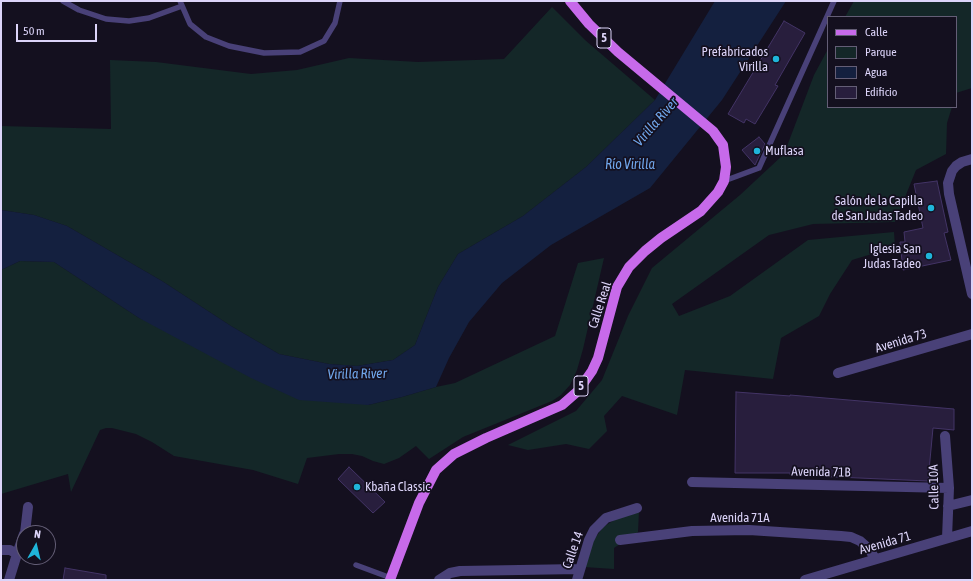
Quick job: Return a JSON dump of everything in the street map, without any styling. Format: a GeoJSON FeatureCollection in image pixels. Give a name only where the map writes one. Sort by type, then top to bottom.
{"type":"FeatureCollection","features":[{"type":"Feature","properties":{"kind":"main road","name":"Calle Real"},"geometry":{"type":"LineString","coordinates":[[391,579],[419,503],[436,470],[454,454],[486,438],[562,405],[578,391],[595,364],[617,286],[629,267],[644,251],[660,238],[701,211],[718,192],[724,181],[726,167],[723,144],[713,131],[618,52],[570,1]]}},
{"type":"Feature","properties":{"kind":"street"},"geometry":{"type":"LineString","coordinates":[[972,159],[962,162],[952,171],[948,183],[949,194],[972,294]]}},
{"type":"Feature","properties":{"kind":"street","name":"Avenida 73"},"geometry":{"type":"LineString","coordinates":[[838,373],[972,334]]}},
{"type":"Feature","properties":{"kind":"street","name":"Calle 10A"},"geometry":{"type":"LineString","coordinates":[[946,436],[949,488],[947,538]]}},
{"type":"Feature","properties":{"kind":"street","name":"Avenida 71B"},"geometry":{"type":"LineString","coordinates":[[692,482],[949,488]]}},
{"type":"Feature","properties":{"kind":"street"},"geometry":{"type":"LineString","coordinates":[[948,506],[972,500]]}},
{"type":"Feature","properties":{"kind":"street"},"geometry":{"type":"LineString","coordinates":[[25,525],[28,507]]}},
{"type":"Feature","properties":{"kind":"street","name":"Calle 14"},"geometry":{"type":"LineString","coordinates":[[577,580],[579,569],[589,540],[600,523],[606,518],[637,508]]}},
{"type":"Feature","properties":{"kind":"street","name":"Avenida 71A"},"geometry":{"type":"LineString","coordinates":[[620,540],[692,532],[749,530],[841,536],[860,542],[870,550],[875,559]]}},
{"type":"Feature","properties":{"kind":"street","name":"Avenida 71"},"geometry":{"type":"LineString","coordinates":[[805,580],[972,531]]}},
{"type":"Feature","properties":{"kind":"street"},"geometry":{"type":"LineString","coordinates":[[1,550],[10,550],[16,553]]}},
{"type":"Feature","properties":{"kind":"street"},"geometry":{"type":"LineString","coordinates":[[9,580],[16,557]]}},
{"type":"Feature","properties":{"kind":"street"},"geometry":{"type":"LineString","coordinates":[[439,580],[450,573],[460,571],[579,569]]}},
{"type":"Feature","properties":{"kind":"lane"},"geometry":{"type":"LineString","coordinates":[[63,1],[79,10],[106,20],[129,21],[149,18],[181,4],[190,24],[206,37],[229,46],[264,53],[300,52],[324,41],[335,23],[340,1]]}},
{"type":"Feature","properties":{"kind":"lane"},"geometry":{"type":"LineString","coordinates":[[827,16],[834,1]]}},
{"type":"Feature","properties":{"kind":"lane"},"geometry":{"type":"LineString","coordinates":[[724,181],[759,168],[827,17]]}},
{"type":"Feature","properties":{"kind":"lane"},"geometry":{"type":"LineString","coordinates":[[356,565],[391,579]]}},
{"type":"Feature","properties":{"kind":"green space"},"geometry":{"type":"Polygon","coordinates":[[[854,1],[972,1],[972,88],[957,93],[957,16],[846,16],[854,1]]]}},
{"type":"Feature","properties":{"kind":"green space"},"geometry":{"type":"Polygon","coordinates":[[[552,7],[585,40],[655,100],[586,167],[523,216],[458,254],[438,287],[415,345],[393,360],[357,366],[329,364],[279,354],[231,326],[162,281],[67,226],[34,215],[1,210],[1,126],[111,129],[110,60],[156,62],[251,74],[297,70],[349,58],[418,62],[504,59],[552,7]]]}},
{"type":"Feature","properties":{"kind":"green space"},"geometry":{"type":"Polygon","coordinates":[[[827,51],[827,108],[952,108],[947,123],[946,154],[916,170],[895,222],[813,224],[769,235],[672,304],[679,316],[730,296],[808,240],[894,232],[895,247],[852,260],[830,294],[819,316],[781,338],[773,379],[685,370],[677,415],[622,396],[604,416],[607,431],[589,449],[566,444],[528,450],[508,445],[576,411],[602,380],[628,316],[652,268],[740,195],[784,154],[814,75],[827,51]]]}},
{"type":"Feature","properties":{"kind":"green space"},"geometry":{"type":"Polygon","coordinates":[[[604,258],[583,349],[577,370],[570,385],[561,395],[552,401],[463,437],[429,459],[416,446],[399,458],[384,464],[352,454],[307,458],[298,484],[253,470],[174,456],[136,434],[106,428],[100,430],[71,492],[68,474],[1,494],[1,270],[20,261],[54,262],[139,318],[368,405],[455,383],[555,336],[578,263],[604,258]]]}},
{"type":"Feature","properties":{"kind":"green space"},"geometry":{"type":"Polygon","coordinates":[[[639,511],[638,532],[614,548],[614,569],[584,567],[593,541],[603,527],[616,519],[639,511]]]}},
{"type":"Feature","properties":{"kind":"water","name":"Río Virilla"},"geometry":{"type":"Polygon","coordinates":[[[715,1],[786,1],[722,100],[650,188],[551,245],[502,283],[469,322],[449,358],[436,387],[368,405],[299,400],[251,378],[139,318],[54,262],[20,261],[1,270],[1,210],[34,215],[67,226],[162,281],[231,326],[279,354],[329,364],[357,366],[393,360],[415,345],[438,287],[458,254],[523,216],[586,167],[655,100],[715,1]]]}},
{"type":"Feature","properties":{"kind":"building","name":"Prefabricados Virilla"},"geometry":{"type":"Polygon","coordinates":[[[784,21],[805,33],[775,85],[778,86],[755,124],[746,119],[744,123],[728,114],[784,21]]]}},
{"type":"Feature","properties":{"kind":"building","name":"Muflasa"},"geometry":{"type":"Polygon","coordinates":[[[759,137],[765,144],[755,165],[742,150],[759,137]]]}},
{"type":"Feature","properties":{"kind":"building"},"geometry":{"type":"Polygon","coordinates":[[[937,181],[948,232],[944,233],[951,260],[903,270],[900,242],[905,242],[904,232],[923,228],[914,184],[937,181]]]}},
{"type":"Feature","properties":{"kind":"building"},"geometry":{"type":"Polygon","coordinates":[[[736,392],[790,395],[954,409],[954,430],[933,428],[928,481],[790,475],[790,473],[735,473],[736,392]]]}},
{"type":"Feature","properties":{"kind":"building"},"geometry":{"type":"Polygon","coordinates":[[[349,467],[385,502],[373,513],[338,479],[349,467]]]}},
{"type":"Feature","properties":{"kind":"building"},"geometry":{"type":"Polygon","coordinates":[[[65,568],[106,575],[106,580],[63,580],[65,568]]]}},
{"type":"Feature","properties":{"kind":"place","name":"Prefabricados Virilla"},"geometry":{"type":"Point","coordinates":[776,59]}},
{"type":"Feature","properties":{"kind":"place","name":"Muflasa"},"geometry":{"type":"Point","coordinates":[757,151]}},
{"type":"Feature","properties":{"kind":"place","name":"Salón de la Capilla de San Judas Tadeo"},"geometry":{"type":"Point","coordinates":[931,208]}},
{"type":"Feature","properties":{"kind":"place","name":"Iglesia San Judas Tadeo"},"geometry":{"type":"Point","coordinates":[929,256]}},
{"type":"Feature","properties":{"kind":"place","name":"Kbaña Classic"},"geometry":{"type":"Point","coordinates":[357,487]}},
{"type":"Feature","properties":{"kind":"water label","name":"Virilla River"},"geometry":{"type":"Point","coordinates":[656,122]}},
{"type":"Feature","properties":{"kind":"water label","name":"Virilla River"},"geometry":{"type":"Point","coordinates":[357,374]}}]}
